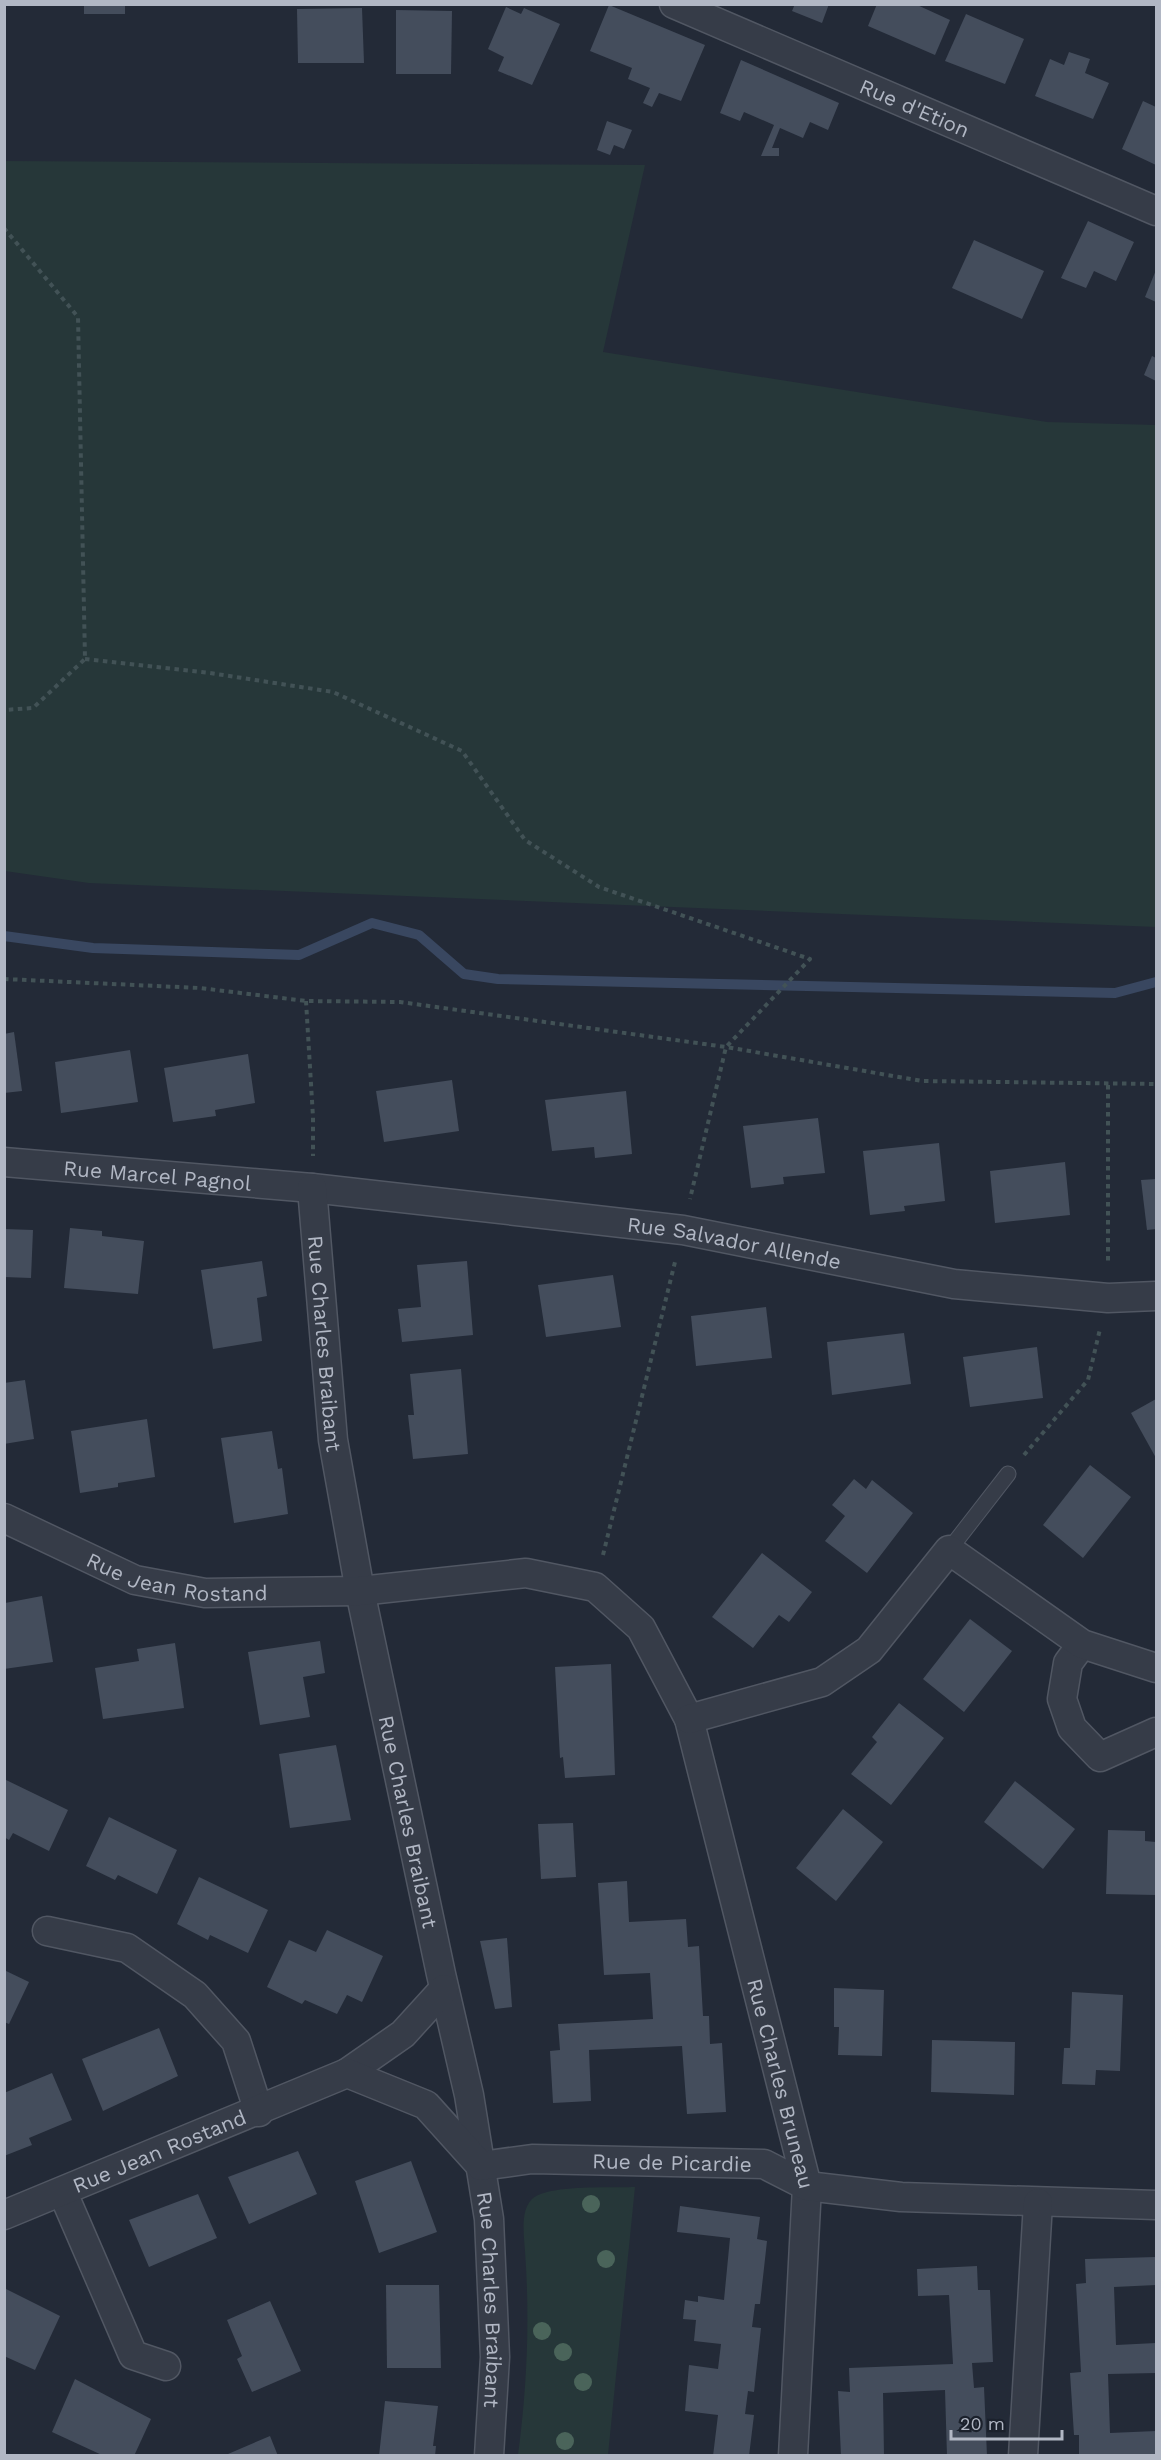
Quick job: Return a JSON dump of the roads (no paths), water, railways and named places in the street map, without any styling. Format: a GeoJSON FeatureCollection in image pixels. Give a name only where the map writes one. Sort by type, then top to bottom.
{"type":"FeatureCollection","features":[{"type":"Feature","properties":{"kind":"street","name":"Rue d'Etion"},"geometry":{"type":"LineString","coordinates":[[674,4],[1156,211]]}},
{"type":"Feature","properties":{"kind":"street","name":"Rue Marcel Pagnol"},"geometry":{"type":"LineString","coordinates":[[4,1162],[312,1188]]}},
{"type":"Feature","properties":{"kind":"street","name":"Rue Salvador Allende"},"geometry":{"type":"LineString","coordinates":[[312,1188],[683,1230],[954,1284],[1108,1298],[1156,1296]]}},
{"type":"Feature","properties":{"kind":"street","name":"Rue Charles Braibant"},"geometry":{"type":"LineString","coordinates":[[312,1188],[333,1440],[360,1591],[444,1989],[469,2096],[489,2219],[495,2357],[489,2456]]}},
{"type":"Feature","properties":{"kind":"street","name":"Rue Jean Rostand"},"geometry":{"type":"LineString","coordinates":[[4,1518],[135,1580],[205,1593],[360,1591]]}},
{"type":"Feature","properties":{"kind":"street"},"geometry":{"type":"LineString","coordinates":[[689,1719],[822,1682],[869,1650],[949,1550],[1082,1644],[1156,1668]]}},
{"type":"Feature","properties":{"kind":"street","name":"Rue Charles Bruneau"},"geometry":{"type":"LineString","coordinates":[[360,1591],[526,1573],[595,1587],[641,1628],[689,1719],[807,2186],[793,2456]]}},
{"type":"Feature","properties":{"kind":"street"},"geometry":{"type":"LineString","coordinates":[[1082,1644],[1068,1663],[1062,1699],[1072,1728],[1100,1757],[1156,1732]]}},
{"type":"Feature","properties":{"kind":"street","name":"Rue Jean Rostand"},"geometry":{"type":"LineString","coordinates":[[47,1931],[128,1948],[195,1995],[236,2041],[259,2112]]}},
{"type":"Feature","properties":{"kind":"street","name":"Rue Jean Rostand"},"geometry":{"type":"LineString","coordinates":[[4,2215],[259,2112],[347,2073],[403,2034],[444,1989]]}},
{"type":"Feature","properties":{"kind":"street"},"geometry":{"type":"LineString","coordinates":[[347,2073],[426,2105],[481,2166]]}},
{"type":"Feature","properties":{"kind":"street","name":"Rue de Picardie"},"geometry":{"type":"LineString","coordinates":[[481,2166],[532,2159],[764,2164],[807,2186],[901,2197],[1156,2205]]}},
{"type":"Feature","properties":{"kind":"street","name":"Rue Jean Rostand"},"geometry":{"type":"LineString","coordinates":[[63,2193],[133,2355],[166,2366]]}},
{"type":"Feature","properties":{"kind":"street"},"geometry":{"type":"LineString","coordinates":[[1023,2456],[1038,2203]]}},
{"type":"Feature","properties":{"kind":"lane"},"geometry":{"type":"LineString","coordinates":[[949,1550],[1008,1474]]}},
{"type":"Feature","properties":{"kind":"waterway"},"geometry":{"type":"LineString","coordinates":[[4,936],[93,948],[299,955],[372,923],[419,935],[464,974],[498,979],[1115,993],[1156,982]]}}]}
